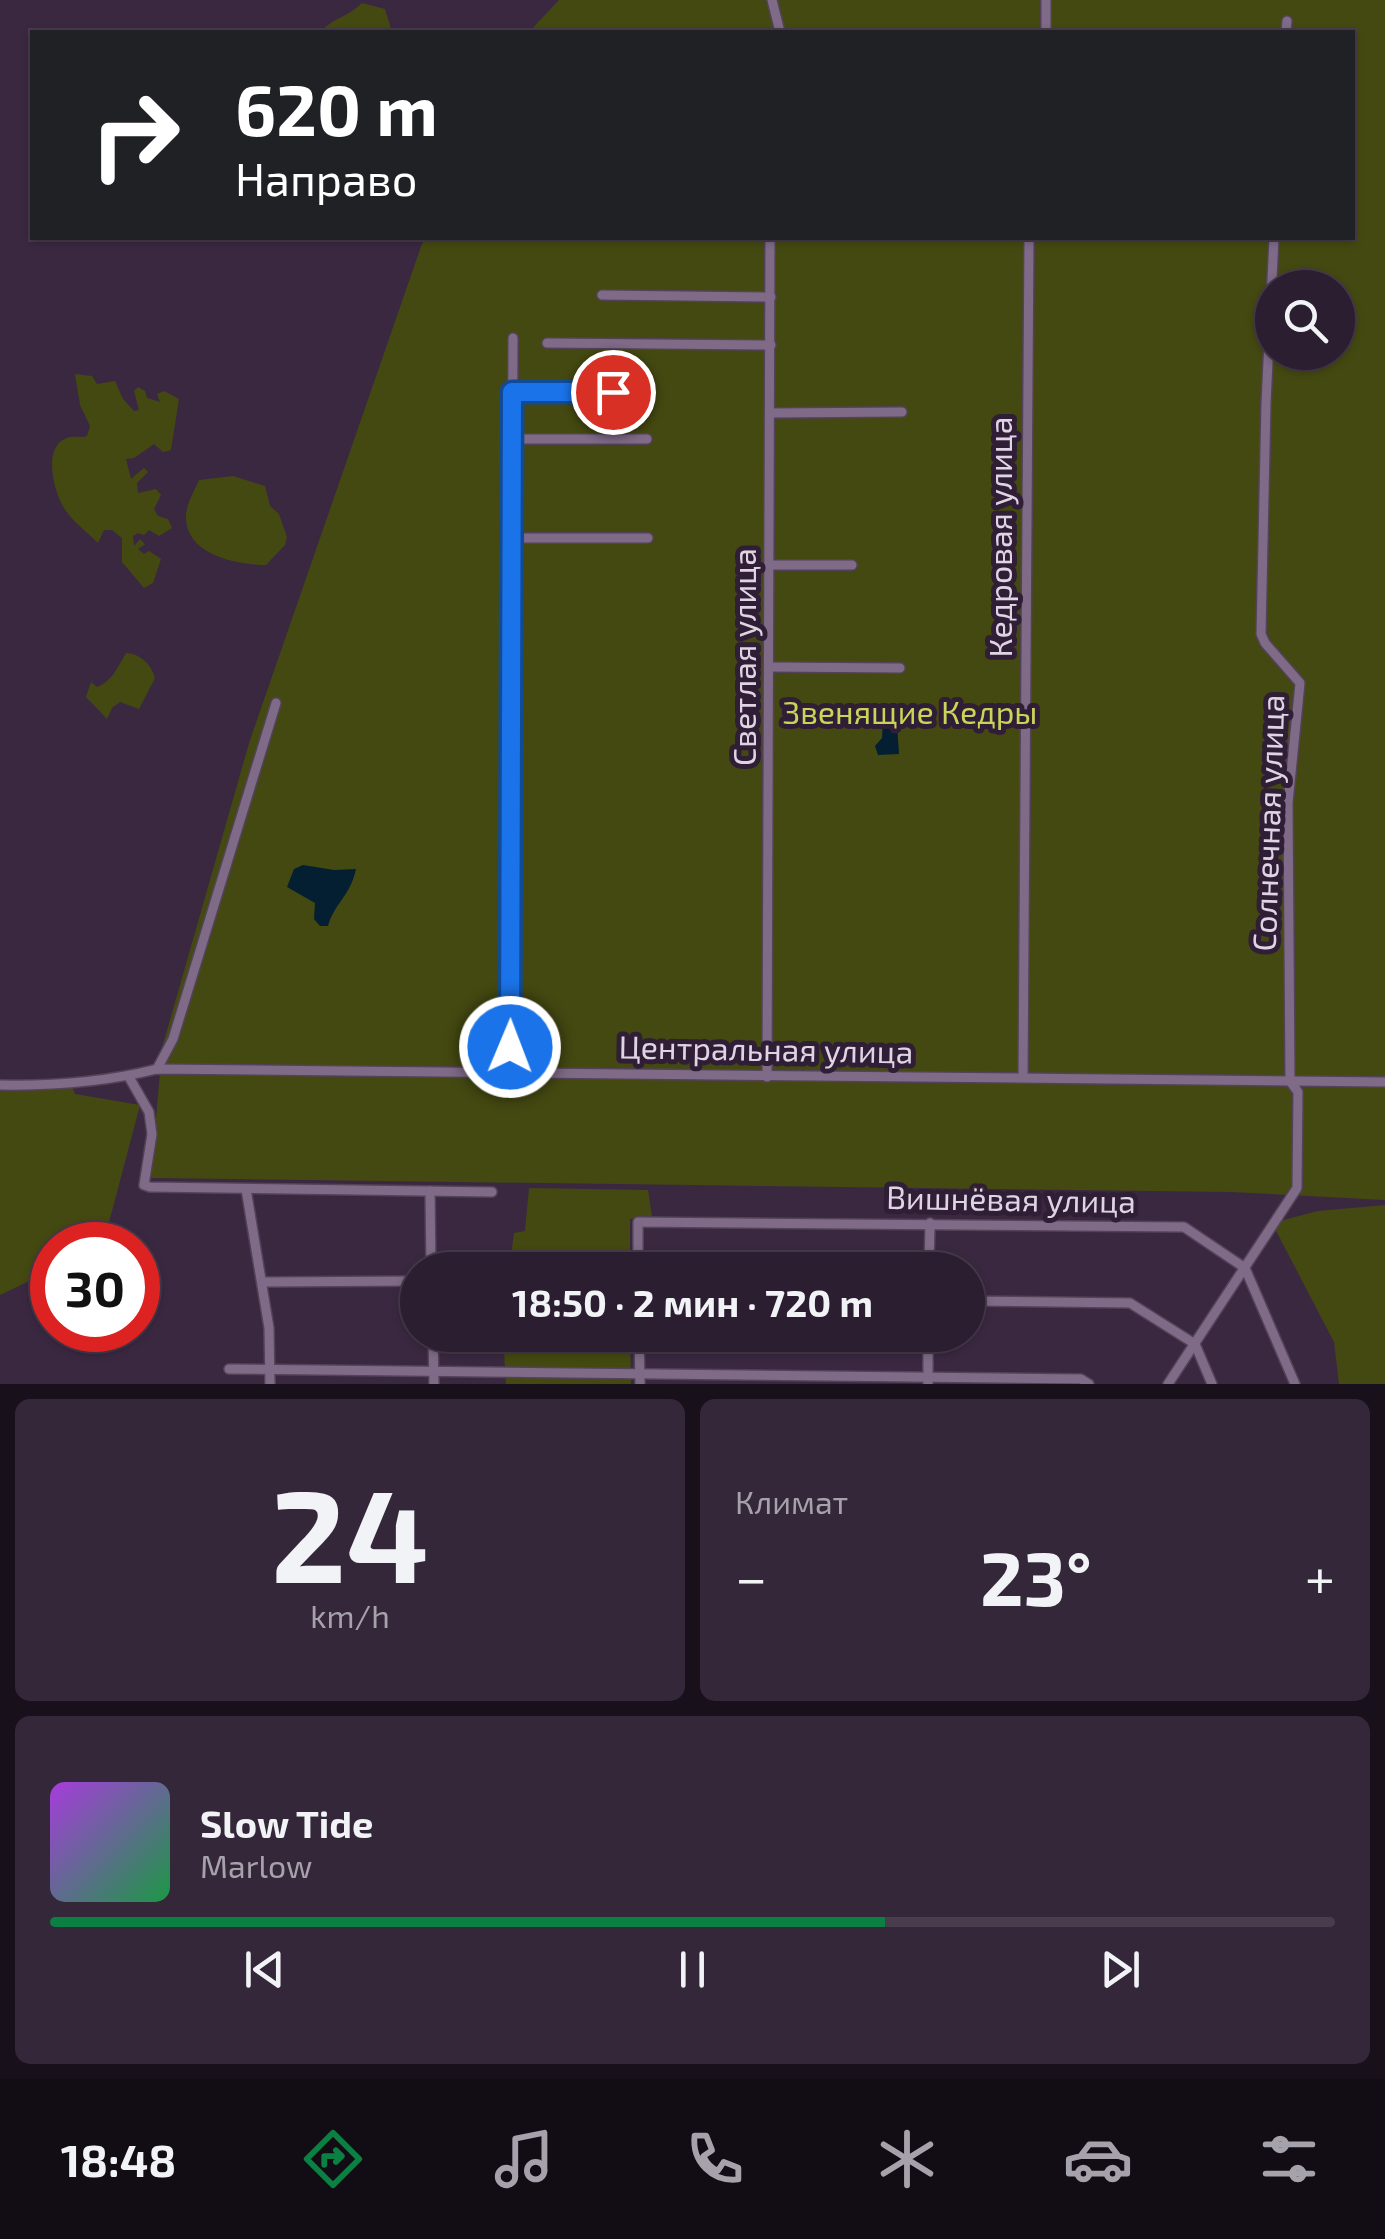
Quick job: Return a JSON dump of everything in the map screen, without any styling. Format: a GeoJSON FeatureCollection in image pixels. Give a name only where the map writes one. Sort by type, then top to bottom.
{"type":"FeatureCollection","features":[{"type":"Feature","properties":{"kind":"street"},"geometry":{"type":"LineString","coordinates":[[772,0],[780,30]]}},
{"type":"Feature","properties":{"kind":"street"},"geometry":{"type":"LineString","coordinates":[[1046,0],[1046,30]]}},
{"type":"Feature","properties":{"kind":"street","name":"Светлая улица"},"geometry":{"type":"LineString","coordinates":[[767,1077],[770,240]]}},
{"type":"Feature","properties":{"kind":"street","name":"Кедровая улица"},"geometry":{"type":"LineString","coordinates":[[1023,1078],[1030,240]]}},
{"type":"Feature","properties":{"kind":"street","name":"Солнечная улица"},"geometry":{"type":"LineString","coordinates":[[1168,1384],[1297,1188],[1298,1092],[1290,1080],[1288,802],[1300,683],[1261,634],[1274,240]]}},
{"type":"Feature","properties":{"kind":"street"},"geometry":{"type":"LineString","coordinates":[[602,294],[771,297]]}},
{"type":"Feature","properties":{"kind":"street"},"geometry":{"type":"LineString","coordinates":[[513,338],[513,1072]]}},
{"type":"Feature","properties":{"kind":"street"},"geometry":{"type":"LineString","coordinates":[[546,343],[770,345]]}},
{"type":"Feature","properties":{"kind":"street"},"geometry":{"type":"LineString","coordinates":[[512,392],[647,392]]}},
{"type":"Feature","properties":{"kind":"street"},"geometry":{"type":"LineString","coordinates":[[772,413],[902,412]]}},
{"type":"Feature","properties":{"kind":"street"},"geometry":{"type":"LineString","coordinates":[[513,439],[647,439]]}},
{"type":"Feature","properties":{"kind":"street"},"geometry":{"type":"LineString","coordinates":[[512,538],[648,538]]}},
{"type":"Feature","properties":{"kind":"street"},"geometry":{"type":"LineString","coordinates":[[770,565],[852,565]]}},
{"type":"Feature","properties":{"kind":"street"},"geometry":{"type":"LineString","coordinates":[[770,667],[900,668]]}},
{"type":"Feature","properties":{"kind":"street"},"geometry":{"type":"LineString","coordinates":[[152,1071],[173,1039],[276,703]]}},
{"type":"Feature","properties":{"kind":"street","name":"Центральная улица"},"geometry":{"type":"LineString","coordinates":[[0,1085],[74,1084],[129,1078],[152,1071],[1385,1082]]}},
{"type":"Feature","properties":{"kind":"street"},"geometry":{"type":"LineString","coordinates":[[129,1078],[149,1112],[152,1134],[144,1185],[167,1189],[492,1192]]}},
{"type":"Feature","properties":{"kind":"street"},"geometry":{"type":"LineString","coordinates":[[246,1188],[269,1328],[270,1384]]}},
{"type":"Feature","properties":{"kind":"street"},"geometry":{"type":"LineString","coordinates":[[430,1191],[431,1252]]}},
{"type":"Feature","properties":{"kind":"street","name":"Вишнёвая улица"},"geometry":{"type":"LineString","coordinates":[[638,1252],[638,1222],[1184,1227],[1244,1268]]}},
{"type":"Feature","properties":{"kind":"street"},"geometry":{"type":"LineString","coordinates":[[929,1252],[930,1223]]}},
{"type":"Feature","properties":{"kind":"street"},"geometry":{"type":"LineString","coordinates":[[1244,1268],[1295,1384]]}},
{"type":"Feature","properties":{"kind":"street"},"geometry":{"type":"LineString","coordinates":[[263,1282],[400,1281]]}},
{"type":"Feature","properties":{"kind":"street"},"geometry":{"type":"LineString","coordinates":[[985,1301],[1130,1302],[1195,1344],[1212,1384]]}},
{"type":"Feature","properties":{"kind":"street"},"geometry":{"type":"LineString","coordinates":[[433,1352],[434,1384]]}},
{"type":"Feature","properties":{"kind":"street"},"geometry":{"type":"LineString","coordinates":[[639,1352],[640,1379]]}},
{"type":"Feature","properties":{"kind":"street"},"geometry":{"type":"LineString","coordinates":[[928,1352],[928,1380]]}},
{"type":"Feature","properties":{"kind":"street"},"geometry":{"type":"LineString","coordinates":[[229,1369],[640,1379],[1080,1379],[1088,1384]]}},
{"type":"Feature","properties":{"kind":"green space","name":"Звенящие Кедры"},"geometry":{"type":"Polygon","coordinates":[[[559,0],[1385,0],[1385,1200],[1232,1192],[151,1178],[162,1048],[250,740],[423,240],[1355,240],[1355,30],[531,30],[559,0]]]}},
{"type":"Feature","properties":{"kind":"green space"},"geometry":{"type":"Polygon","coordinates":[[[362,3],[385,9],[391,30],[322,30],[362,3]]]}},
{"type":"Feature","properties":{"kind":"green space"},"geometry":{"type":"Polygon","coordinates":[[[75,374],[92,376],[97,384],[115,381],[134,411],[139,410],[134,391],[138,387],[147,398],[160,402],[157,394],[164,391],[179,399],[171,450],[163,452],[154,444],[126,459],[131,479],[144,468],[148,472],[137,483],[138,493],[156,489],[161,495],[154,509],[158,516],[168,519],[172,528],[159,536],[149,530],[133,536],[134,546],[140,539],[145,544],[138,549],[161,559],[153,583],[144,588],[122,562],[122,538],[112,530],[104,530],[98,543],[67,513],[56,490],[52,468],[56,448],[71,437],[87,436],[90,426],[80,405],[75,374]]]}},
{"type":"Feature","properties":{"kind":"green space"},"geometry":{"type":"Polygon","coordinates":[[[233,476],[265,486],[270,506],[279,514],[287,537],[285,545],[266,565],[215,555],[194,541],[188,530],[187,507],[199,480],[233,476]]]}},
{"type":"Feature","properties":{"kind":"green space"},"geometry":{"type":"Polygon","coordinates":[[[126,653],[145,661],[155,678],[139,709],[120,702],[107,719],[86,697],[91,682],[97,687],[107,681],[126,653]]]}},
{"type":"Feature","properties":{"kind":"green space"},"geometry":{"type":"Polygon","coordinates":[[[0,1084],[72,1086],[75,1094],[140,1105],[109,1222],[30,1222],[30,1281],[0,1295],[0,1084]]]}},
{"type":"Feature","properties":{"kind":"green space"},"geometry":{"type":"Polygon","coordinates":[[[529,1188],[648,1190],[652,1216],[630,1219],[630,1252],[511,1252],[514,1233],[525,1231],[529,1188]]]}},
{"type":"Feature","properties":{"kind":"green space"},"geometry":{"type":"Polygon","coordinates":[[[1385,1205],[1385,1384],[1339,1384],[1334,1342],[1272,1223],[1318,1211],[1385,1205]]]}},
{"type":"Feature","properties":{"kind":"green space"},"geometry":{"type":"Polygon","coordinates":[[[504,1352],[630,1352],[631,1384],[506,1384],[504,1352]]]}},
{"type":"Feature","properties":{"kind":"water"},"geometry":{"type":"Polygon","coordinates":[[[883,721],[897,724],[899,754],[878,755],[875,746],[882,738],[883,721]]]}},
{"type":"Feature","properties":{"kind":"water"},"geometry":{"type":"Polygon","coordinates":[[[303,865],[356,869],[328,926],[320,926],[314,919],[315,903],[287,887],[294,869],[303,865]]]}},
{"type":"Feature","properties":{"kind":"route"},"geometry":{"type":"LineString","coordinates":[[510,1047],[512,392],[613,392]]}}]}
